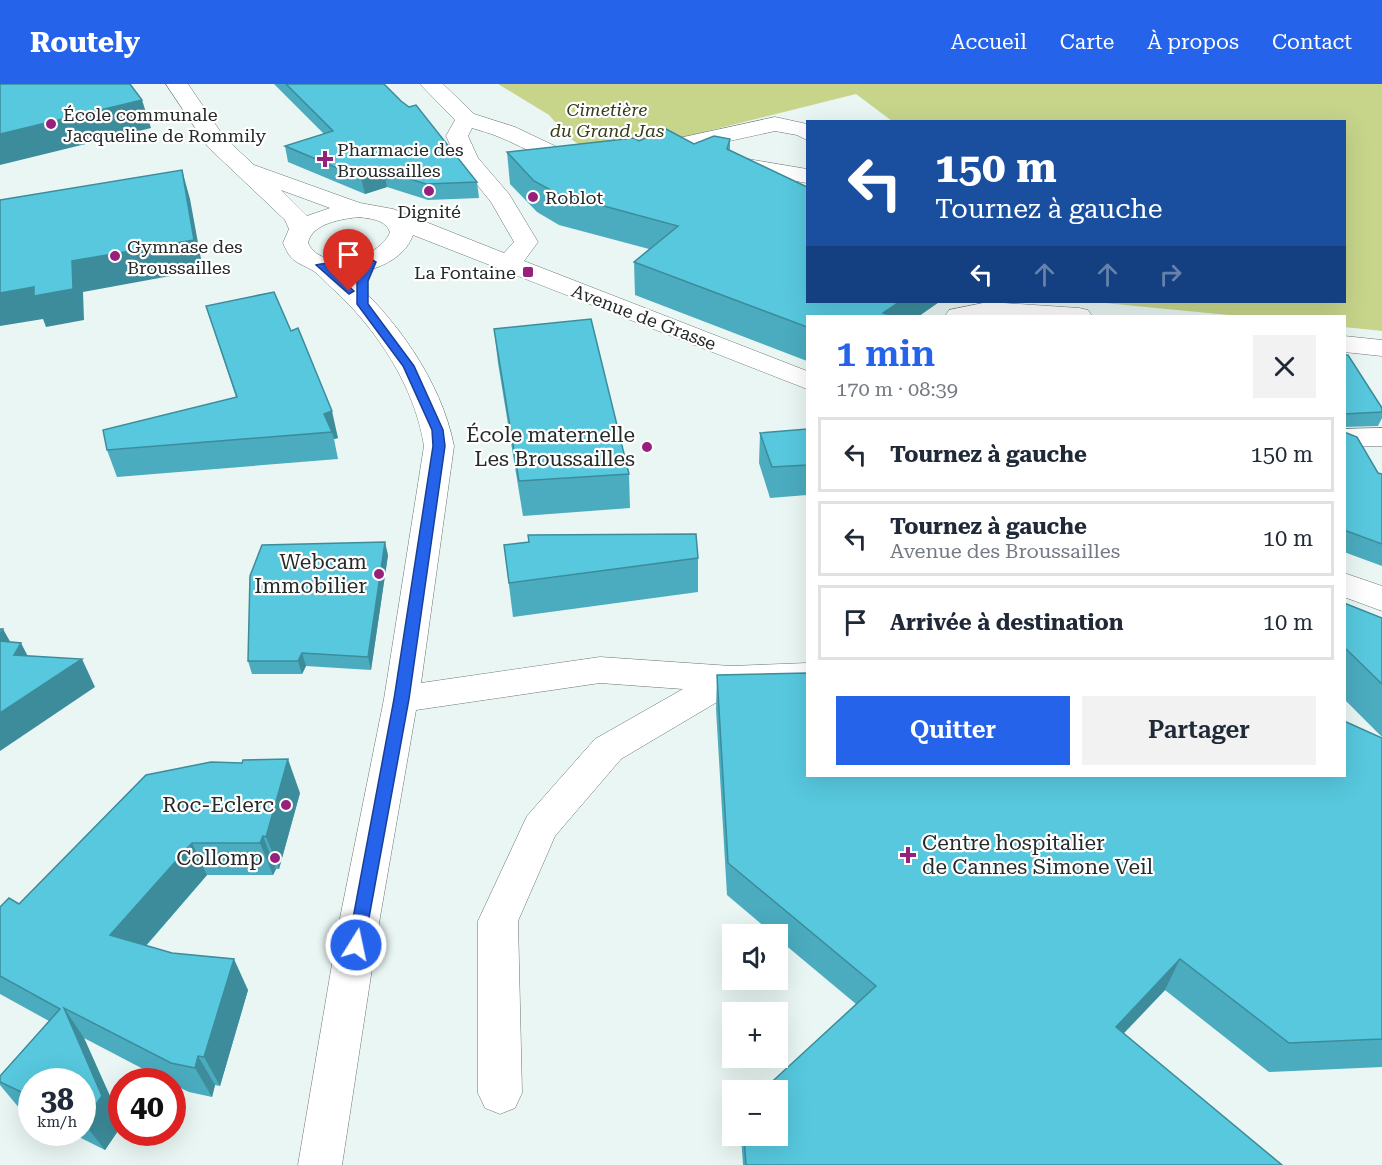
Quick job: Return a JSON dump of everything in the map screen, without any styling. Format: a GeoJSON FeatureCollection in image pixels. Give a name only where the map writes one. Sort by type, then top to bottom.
{"type":"FeatureCollection","features":[{"type":"Feature","properties":{"kind":"street"},"geometry":{"type":"LineString","coordinates":[[177,84],[216,142],[296,217],[302,230]]}},
{"type":"Feature","properties":{"kind":"street"},"geometry":{"type":"LineString","coordinates":[[431,84],[466,119],[507,132],[549,152],[585,161],[613,159],[775,124],[806,130]]}},
{"type":"Feature","properties":{"kind":"street"},"geometry":{"type":"LineString","coordinates":[[466,119],[458,136],[468,160],[501,199],[526,242],[509,264]]}},
{"type":"Feature","properties":{"kind":"street"},"geometry":{"type":"LineString","coordinates":[[660,149],[806,176]]}},
{"type":"Feature","properties":{"kind":"street"},"geometry":{"type":"LineString","coordinates":[[243,168],[358,210]]}},
{"type":"Feature","properties":{"kind":"street"},"geometry":{"type":"LineString","coordinates":[[320,1165],[359,923],[401,699],[439,446],[438,430],[408,366],[363,304],[321,265],[301,255],[296,247],[302,230],[326,216],[358,210]]}},
{"type":"Feature","properties":{"kind":"street","name":"Avenue de Grasse"},"geometry":{"type":"LineString","coordinates":[[358,210],[390,217],[482,252],[806,381]]}},
{"type":"Feature","properties":{"kind":"street"},"geometry":{"type":"LineString","coordinates":[[321,265],[346,267],[371,262],[386,255],[397,247],[402,238],[402,230],[398,223],[390,217]]}},
{"type":"Feature","properties":{"kind":"street","name":"Avenue de Grasse"},"geometry":{"type":"LineString","coordinates":[[397,247],[440,247],[482,252]]}},
{"type":"Feature","properties":{"kind":"street"},"geometry":{"type":"LineString","coordinates":[[363,304],[363,281],[371,262]]}},
{"type":"Feature","properties":{"kind":"street"},"geometry":{"type":"LineString","coordinates":[[962,315],[994,308],[1068,315]]}},
{"type":"Feature","properties":{"kind":"street"},"geometry":{"type":"LineString","coordinates":[[1346,344],[1382,348]]}},
{"type":"Feature","properties":{"kind":"street"},"geometry":{"type":"LineString","coordinates":[[1346,438],[1382,437]]}},
{"type":"Feature","properties":{"kind":"street"},"geometry":{"type":"LineString","coordinates":[[1346,585],[1382,599]]}},
{"type":"Feature","properties":{"kind":"street"},"geometry":{"type":"LineString","coordinates":[[401,699],[600,670],[733,679],[806,676]]}},
{"type":"Feature","properties":{"kind":"street"},"geometry":{"type":"LineString","coordinates":[[500,1093],[498,921],[540,827],[608,749],[733,679]]}},
{"type":"Feature","properties":{"kind":"green space","name":"Cimetière du Grand Jas"},"geometry":{"type":"Polygon","coordinates":[[[498,84],[1382,84],[1382,331],[1346,327],[1346,315],[1229,315],[1104,303],[1346,303],[1346,120],[891,120],[856,94],[599,158],[568,137],[549,115],[498,84]]]}},
{"type":"Feature","properties":{"kind":"building"},"geometry":{"type":"Polygon","coordinates":[[[0,84],[130,84],[142,100],[0,134],[0,84]]]}},
{"type":"Feature","properties":{"kind":"building"},"geometry":{"type":"Polygon","coordinates":[[[286,84],[384,84],[409,107],[416,105],[477,182],[426,184],[384,171],[361,178],[285,146],[333,131],[286,84]]]}},
{"type":"Feature","properties":{"kind":"building"},"geometry":{"type":"Polygon","coordinates":[[[666,129],[694,144],[714,136],[730,139],[727,149],[806,187],[806,303],[898,303],[883,313],[889,315],[806,315],[806,327],[634,262],[678,226],[556,193],[534,181],[507,152],[634,138],[639,141],[666,129]]]}},
{"type":"Feature","properties":{"kind":"building"},"geometry":{"type":"Polygon","coordinates":[[[182,170],[194,240],[72,261],[73,289],[34,296],[34,287],[0,293],[0,200],[182,170]]]}},
{"type":"Feature","properties":{"kind":"building"},"geometry":{"type":"Polygon","coordinates":[[[274,292],[291,331],[298,328],[332,411],[324,414],[332,432],[107,450],[103,430],[237,397],[206,306],[274,292]]]}},
{"type":"Feature","properties":{"kind":"building"},"geometry":{"type":"Polygon","coordinates":[[[591,319],[629,474],[519,481],[494,329],[591,319]]]}},
{"type":"Feature","properties":{"kind":"building"},"geometry":{"type":"Polygon","coordinates":[[[1346,355],[1382,408],[1382,412],[1346,414],[1346,355]]]}},
{"type":"Feature","properties":{"kind":"building"},"geometry":{"type":"Polygon","coordinates":[[[806,429],[806,465],[772,467],[760,433],[806,429]]]}},
{"type":"Feature","properties":{"kind":"building"},"geometry":{"type":"Polygon","coordinates":[[[1346,433],[1357,437],[1378,473],[1382,474],[1382,544],[1346,531],[1346,433]]]}},
{"type":"Feature","properties":{"kind":"building"},"geometry":{"type":"Polygon","coordinates":[[[696,534],[698,558],[509,583],[504,545],[529,542],[528,535],[696,534]]]}},
{"type":"Feature","properties":{"kind":"building"},"geometry":{"type":"Polygon","coordinates":[[[385,542],[368,657],[302,653],[298,661],[248,661],[250,576],[262,545],[385,542]]]}},
{"type":"Feature","properties":{"kind":"building"},"geometry":{"type":"Polygon","coordinates":[[[1346,604],[1382,618],[1382,684],[1346,649],[1346,604]]]}},
{"type":"Feature","properties":{"kind":"building"},"geometry":{"type":"Polygon","coordinates":[[[0,641],[21,643],[14,655],[82,659],[0,713],[0,641]]]}},
{"type":"Feature","properties":{"kind":"building"},"geometry":{"type":"Polygon","coordinates":[[[806,673],[806,777],[1346,777],[1346,722],[1382,738],[1382,1039],[1289,1043],[1180,959],[1116,1027],[1282,1165],[746,1165],[745,1146],[788,1146],[788,1080],[774,1080],[876,986],[728,863],[717,675],[806,673]]]}},
{"type":"Feature","properties":{"kind":"building"},"geometry":{"type":"Polygon","coordinates":[[[288,759],[266,837],[263,836],[260,843],[192,843],[110,935],[172,953],[234,959],[204,1057],[198,1056],[195,1068],[171,1063],[64,1008],[90,1068],[18,1068],[18,1090],[0,1082],[0,1076],[60,1009],[0,976],[0,907],[9,898],[19,904],[146,775],[211,762],[242,763],[243,760],[288,759]]]}},
{"type":"Feature","properties":{"kind":"building"},"geometry":{"type":"Polygon","coordinates":[[[96,1082],[102,1096],[96,1104],[96,1082]]]}},
{"type":"Feature","properties":{"kind":"place","name":"École communale Jacqueline de Rommily"},"geometry":{"type":"Point","coordinates":[51,124]}},
{"type":"Feature","properties":{"kind":"place","name":"Pharmacie des Broussailles"},"geometry":{"type":"Point","coordinates":[325,159]}},
{"type":"Feature","properties":{"kind":"place","name":"Dignité"},"geometry":{"type":"Point","coordinates":[429,191]}},
{"type":"Feature","properties":{"kind":"place","name":"Roblot"},"geometry":{"type":"Point","coordinates":[533,197]}},
{"type":"Feature","properties":{"kind":"place","name":"Gymnase des Broussailles"},"geometry":{"type":"Point","coordinates":[115,256]}},
{"type":"Feature","properties":{"kind":"place","name":"La Fontaine"},"geometry":{"type":"Point","coordinates":[528,272]}},
{"type":"Feature","properties":{"kind":"place","name":"École maternelle Les Broussailles"},"geometry":{"type":"Point","coordinates":[647,447]}},
{"type":"Feature","properties":{"kind":"place","name":"Webcam Immobilier"},"geometry":{"type":"Point","coordinates":[379,574]}},
{"type":"Feature","properties":{"kind":"place","name":"Roc-Eclerc"},"geometry":{"type":"Point","coordinates":[286,805]}},
{"type":"Feature","properties":{"kind":"place","name":"Centre hospitalier de Cannes Simone Veil"},"geometry":{"type":"Point","coordinates":[908,855]}},
{"type":"Feature","properties":{"kind":"place","name":"Collomp"},"geometry":{"type":"Point","coordinates":[275,858]}},
{"type":"Feature","properties":{"kind":"route"},"geometry":{"type":"LineString","coordinates":[[349,291],[321,265],[354,266],[371,262],[363,281],[363,304],[408,366],[438,430],[439,446],[401,699],[356,945]]}}]}
